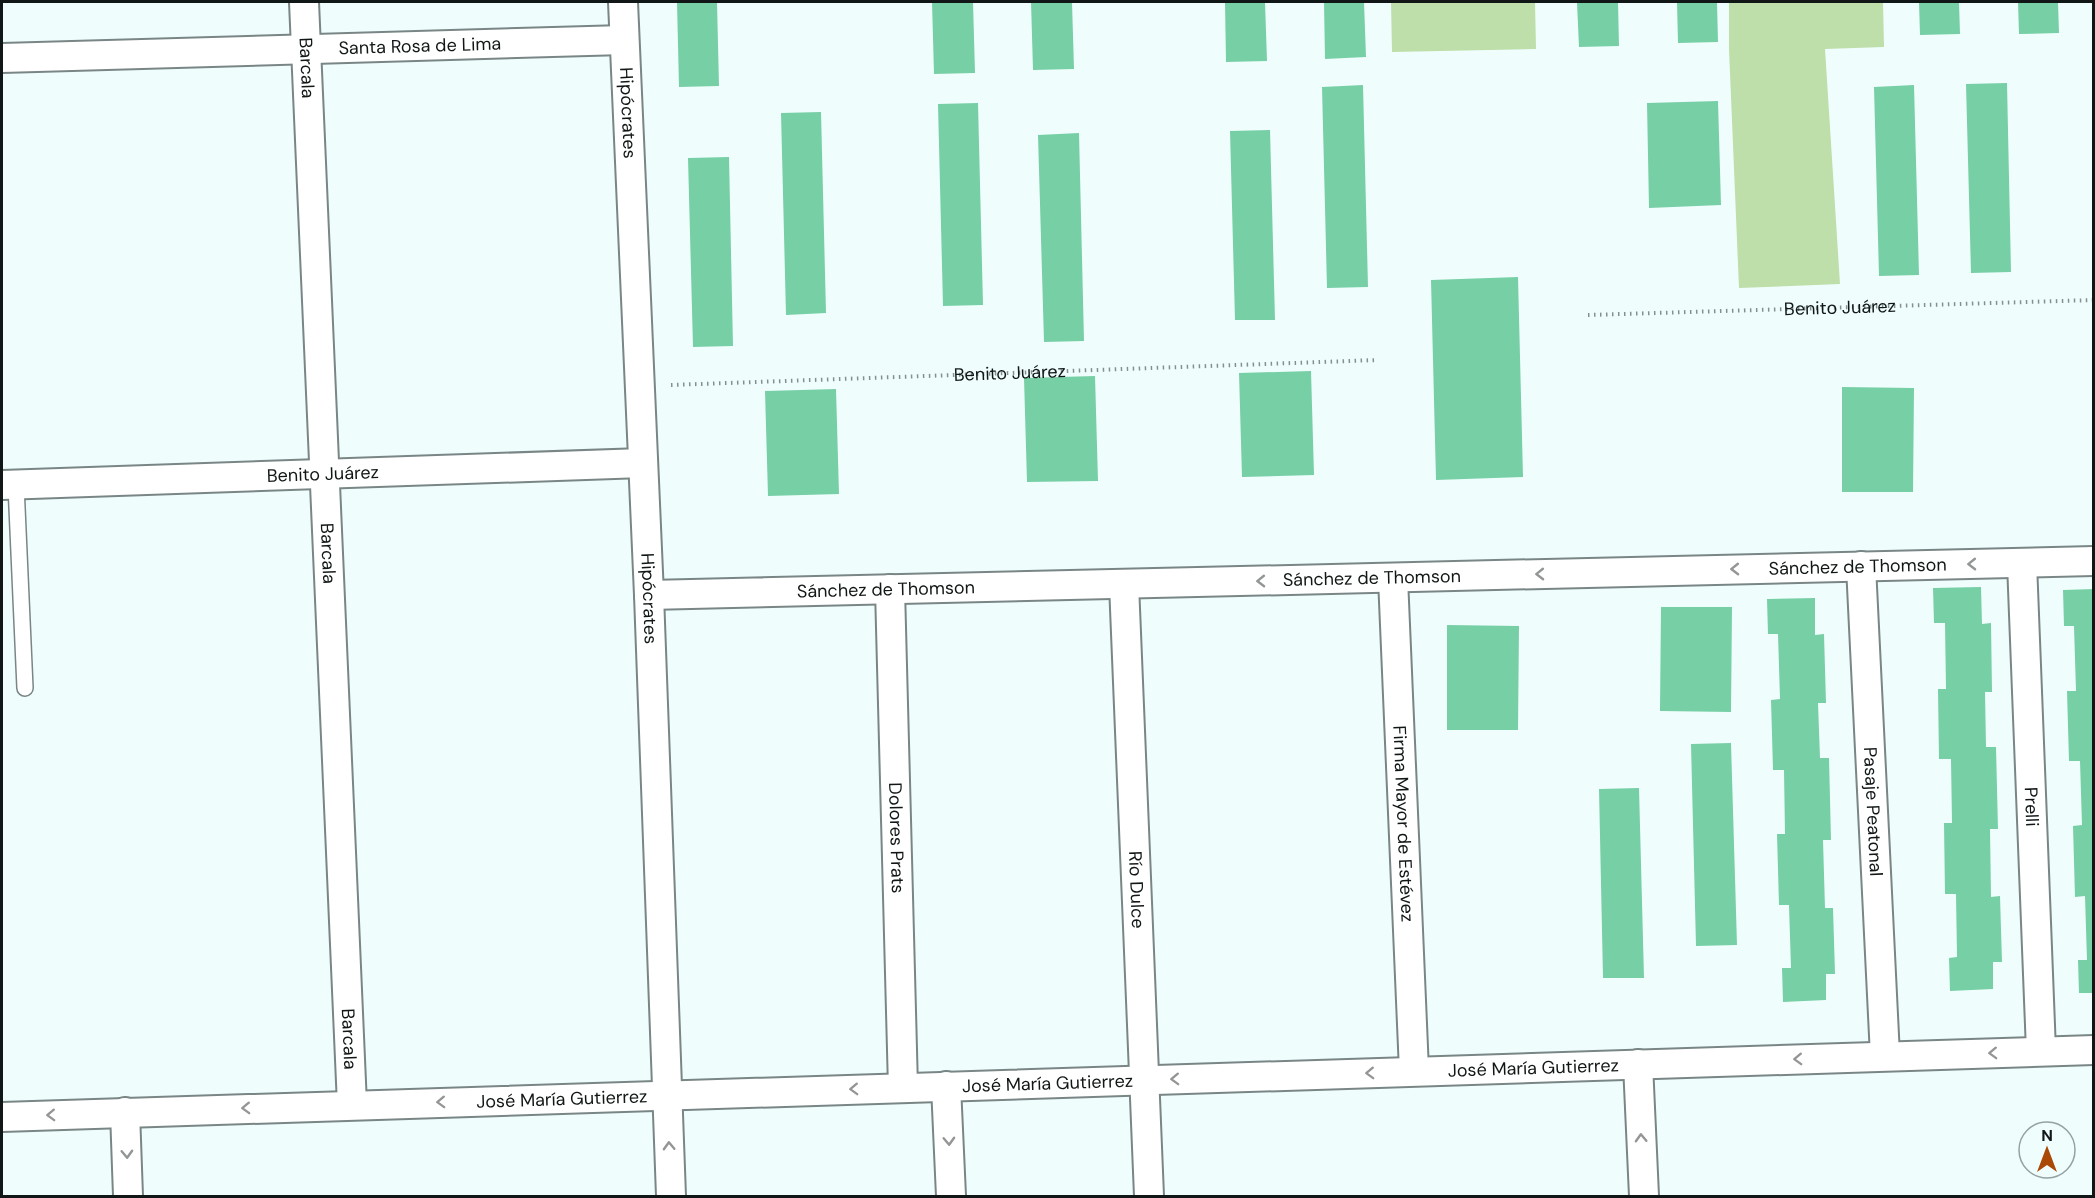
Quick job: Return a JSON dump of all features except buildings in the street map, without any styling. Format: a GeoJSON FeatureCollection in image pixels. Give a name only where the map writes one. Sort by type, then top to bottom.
{"type":"FeatureCollection","features":[{"type":"Feature","properties":{"kind":"street","name":"Barcala"},"geometry":{"type":"LineString","coordinates":[[304,2],[352,1105]]}},
{"type":"Feature","properties":{"kind":"street","name":"Hipócrates"},"geometry":{"type":"LineString","coordinates":[[623,2],[644,463],[671,1197]]}},
{"type":"Feature","properties":{"kind":"street","name":"Santa Rosa de Lima"},"geometry":{"type":"LineString","coordinates":[[2,58],[624,40]]}},
{"type":"Feature","properties":{"kind":"street","name":"Benito Juárez"},"geometry":{"type":"LineString","coordinates":[[9,485],[644,463]]}},
{"type":"Feature","properties":{"kind":"street","name":"Sánchez de Thomson"},"geometry":{"type":"LineString","coordinates":[[649,595],[2094,561]]}},
{"type":"Feature","properties":{"kind":"street","name":"Prelli"},"geometry":{"type":"LineString","coordinates":[[2022,562],[2041,1051]]}},
{"type":"Feature","properties":{"kind":"street","name":"Pasaje Peatonal"},"geometry":{"type":"LineString","coordinates":[[1862,566],[1885,1056]]}},
{"type":"Feature","properties":{"kind":"street","name":"Firma Mayor de Estévez"},"geometry":{"type":"LineString","coordinates":[[1393,578],[1414,1071]]}},
{"type":"Feature","properties":{"kind":"street","name":"Río Dulce"},"geometry":{"type":"LineString","coordinates":[[1124,584],[1149,1197]]}},
{"type":"Feature","properties":{"kind":"street","name":"Dolores Prats"},"geometry":{"type":"LineString","coordinates":[[890,590],[903,1088]]}},
{"type":"Feature","properties":{"kind":"street","name":"José María Gutierrez"},"geometry":{"type":"LineString","coordinates":[[2,1117],[2094,1050]]}},
{"type":"Feature","properties":{"kind":"street"},"geometry":{"type":"LineString","coordinates":[[1638,1064],[1644,1197]]}},
{"type":"Feature","properties":{"kind":"street"},"geometry":{"type":"LineString","coordinates":[[946,1086],[951,1197]]}},
{"type":"Feature","properties":{"kind":"street"},"geometry":{"type":"LineString","coordinates":[[125,1112],[128,1197]]}},
{"type":"Feature","properties":{"kind":"lane"},"geometry":{"type":"LineString","coordinates":[[9,485],[25,688]]}},
{"type":"Feature","properties":{"kind":"path","name":"Benito Juárez"},"geometry":{"type":"LineString","coordinates":[[1587,315],[2094,300]]}},
{"type":"Feature","properties":{"kind":"path","name":"Benito Juárez"},"geometry":{"type":"LineString","coordinates":[[640,387],[1378,360]]}},
{"type":"Feature","properties":{"kind":"green space"},"geometry":{"type":"Polygon","coordinates":[[[1391,2],[1535,2],[1536,49],[1392,52],[1391,2]]]}},
{"type":"Feature","properties":{"kind":"green space"},"geometry":{"type":"Polygon","coordinates":[[[1729,2],[1883,2],[1884,47],[1825,49],[1840,284],[1739,288],[1729,2]]]}}]}
